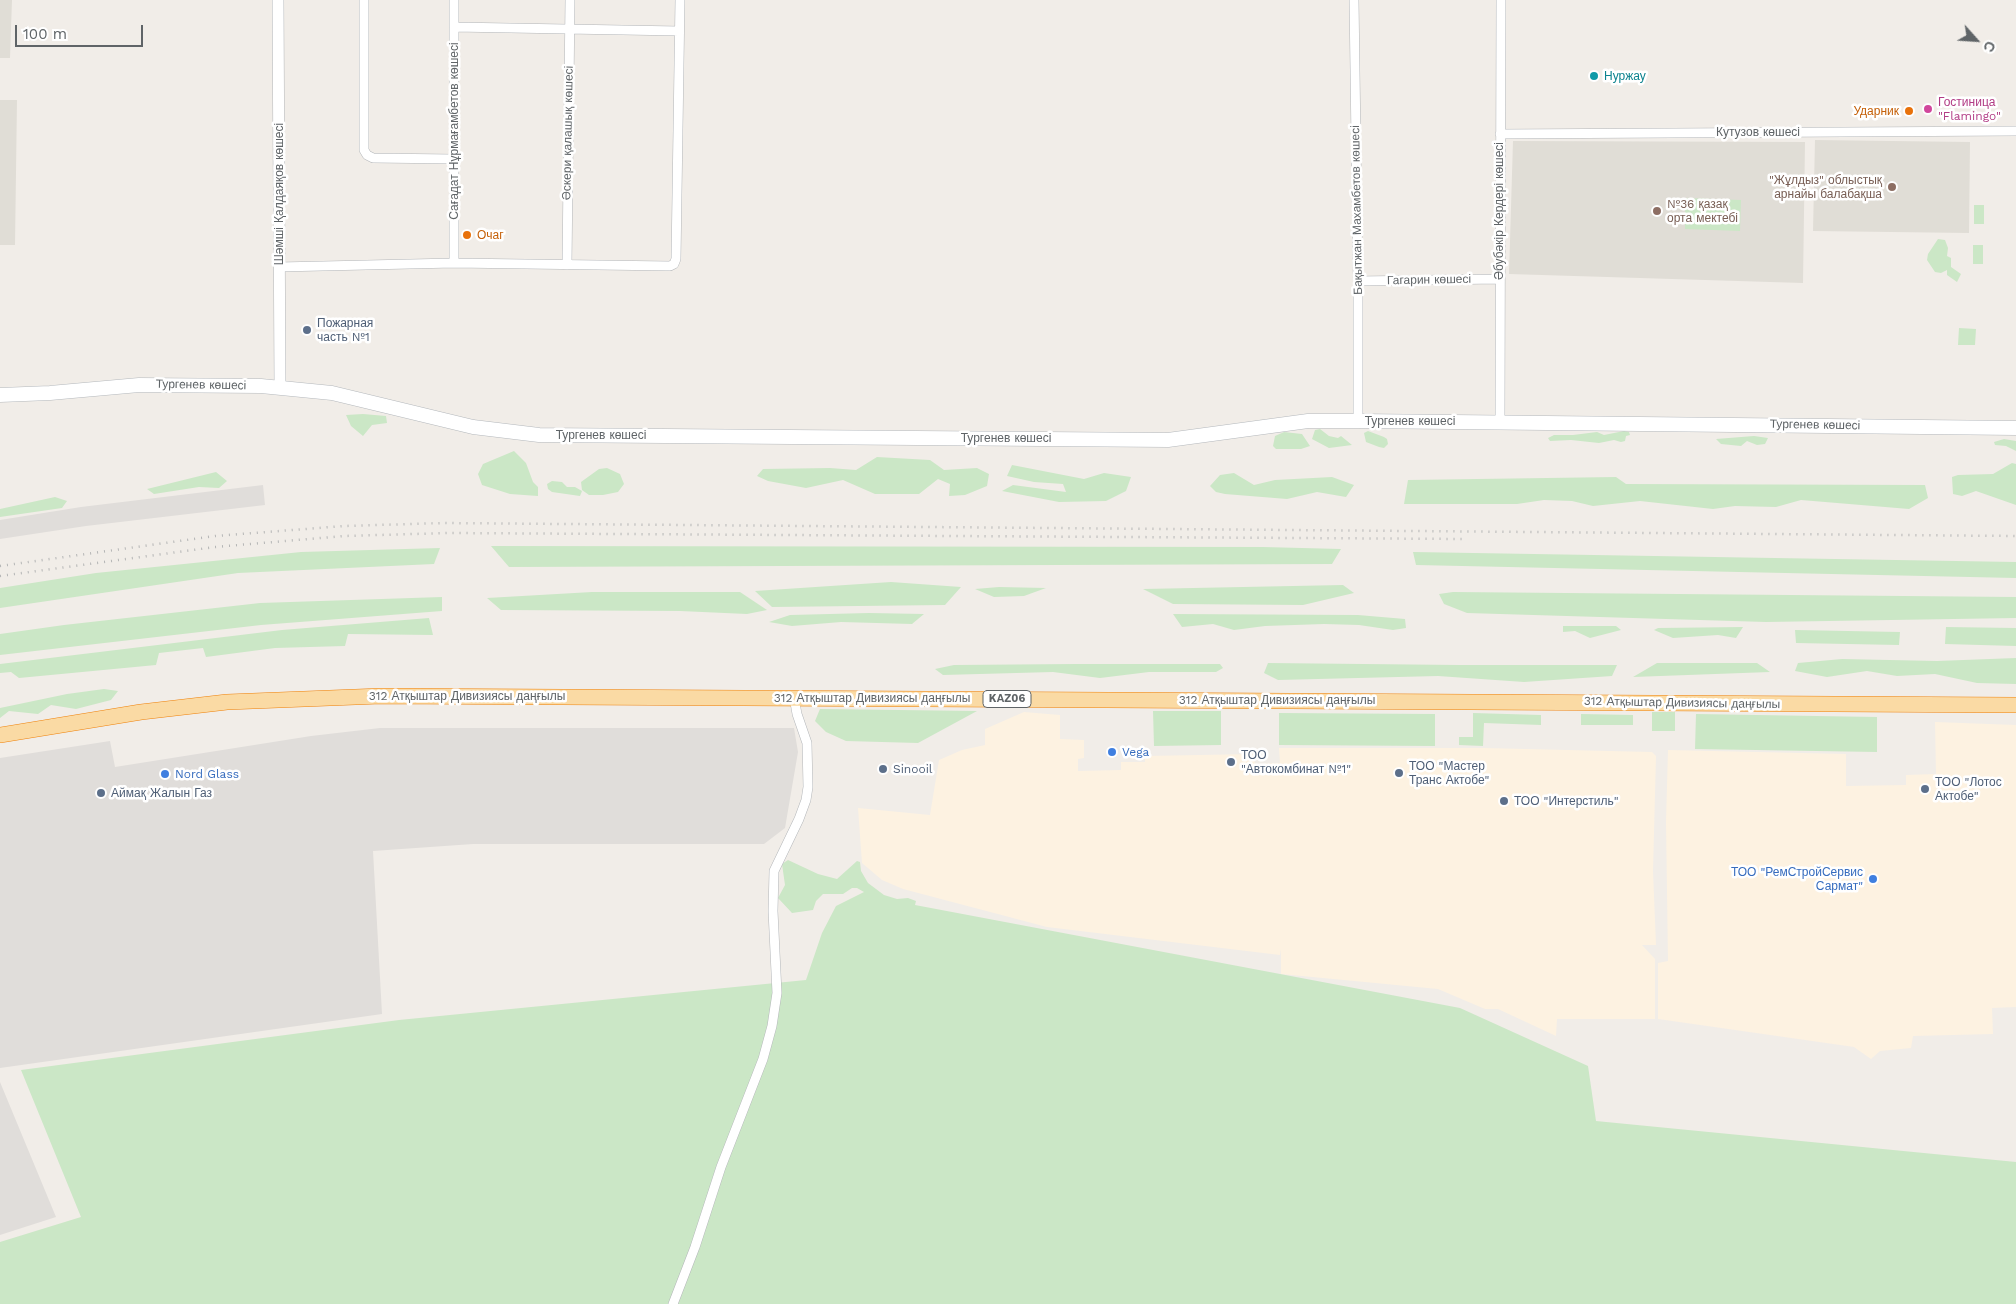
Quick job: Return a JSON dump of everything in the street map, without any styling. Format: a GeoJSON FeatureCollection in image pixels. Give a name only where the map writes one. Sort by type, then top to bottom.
{"type":"FeatureCollection","features":[{"type":"Feature","properties":{"kind":"highway","name":"312 Атқыштар Дивизиясы даңғылы"},"geometry":{"type":"LineString","coordinates":[[0,735],[141,712],[228,702],[312,697],[2016,704]]}},
{"type":"Feature","properties":{"kind":"main road","name":"Тургенев көшесі"},"geometry":{"type":"LineString","coordinates":[[0,395],[50,394],[139,384],[280,388],[332,393],[473,427],[539,435],[1168,440],[1308,421],[2016,428]]}},
{"type":"Feature","properties":{"kind":"street","name":"Шәмші Қалдаяқов көшесі"},"geometry":{"type":"LineString","coordinates":[[278,0],[280,388]]}},
{"type":"Feature","properties":{"kind":"street"},"geometry":{"type":"LineString","coordinates":[[364,0],[364,150],[367,155],[373,158],[453,159]]}},
{"type":"Feature","properties":{"kind":"street","name":"Сағадат Нұрмағамбетов көшесі"},"geometry":{"type":"LineString","coordinates":[[454,0],[454,263]]}},
{"type":"Feature","properties":{"kind":"street","name":"Әскери қалашық көшесі"},"geometry":{"type":"LineString","coordinates":[[567,265],[570,0]]}},
{"type":"Feature","properties":{"kind":"street"},"geometry":{"type":"LineString","coordinates":[[280,267],[454,263],[670,266],[674,264],[676,259],[680,0]]}},
{"type":"Feature","properties":{"kind":"street","name":"Бақытжан Махамбетов көшесі"},"geometry":{"type":"LineString","coordinates":[[1354,0],[1358,421]]}},
{"type":"Feature","properties":{"kind":"street","name":"Әбубәкір Кердері көшесі"},"geometry":{"type":"LineString","coordinates":[[1500,422],[1501,0]]}},
{"type":"Feature","properties":{"kind":"street"},"geometry":{"type":"LineString","coordinates":[[454,27],[679,31]]}},
{"type":"Feature","properties":{"kind":"street","name":"Кутузов көшесі"},"geometry":{"type":"LineString","coordinates":[[1500,134],[2016,131]]}},
{"type":"Feature","properties":{"kind":"street","name":"Гагарин көшесі"},"geometry":{"type":"LineString","coordinates":[[1358,281],[1499,279]]}},
{"type":"Feature","properties":{"kind":"street"},"geometry":{"type":"LineString","coordinates":[[673,1304],[695,1247],[721,1166],[763,1059],[772,1026],[777,993],[773,911],[774,871],[799,819],[806,800],[808,787],[807,743],[797,714],[794,698]]}},
{"type":"Feature","properties":{"kind":"shaded area"},"geometry":{"type":"Polygon","coordinates":[[[0,0],[12,0],[10,58],[0,58],[0,0]]]}},
{"type":"Feature","properties":{"kind":"shaded area"},"geometry":{"type":"Polygon","coordinates":[[[0,100],[17,100],[15,245],[0,245],[0,100]]]}},
{"type":"Feature","properties":{"kind":"shaded area","name":"\"Жұлдыз\" облыстық арнайы балабақша"},"geometry":{"type":"Polygon","coordinates":[[[1815,140],[1970,142],[1969,233],[1813,231],[1815,140]]]}},
{"type":"Feature","properties":{"kind":"shaded area","name":"№36 қазақ орта мектебі"},"geometry":{"type":"Polygon","coordinates":[[[1513,141],[1805,142],[1803,283],[1509,274],[1513,141]]]}},
{"type":"Feature","properties":{"kind":"shaded area"},"geometry":{"type":"Polygon","coordinates":[[[263,485],[265,505],[86,526],[0,539],[0,520],[81,507],[263,485]]]}},
{"type":"Feature","properties":{"kind":"shaded area"},"geometry":{"type":"Polygon","coordinates":[[[1024,712],[1060,715],[1060,739],[1084,740],[1084,758],[1078,759],[1078,771],[1121,770],[1121,762],[1145,762],[1145,756],[1254,754],[1255,764],[1280,763],[1279,748],[1483,748],[1652,752],[1656,756],[1653,871],[1656,945],[1642,945],[1655,959],[1655,1019],[1557,1019],[1556,1036],[1498,1009],[1485,1009],[1438,989],[1281,974],[1281,949],[1280,955],[1047,927],[903,889],[882,880],[862,863],[858,808],[930,815],[939,760],[962,750],[985,745],[985,729],[1024,712]]]}},
{"type":"Feature","properties":{"kind":"shaded area"},"geometry":{"type":"Polygon","coordinates":[[[1935,722],[2016,725],[2016,1007],[1992,1008],[1993,1034],[1913,1036],[1911,1048],[1880,1051],[1871,1059],[1854,1047],[1658,1019],[1658,963],[1668,961],[1666,822],[1668,750],[1846,754],[1846,786],[1906,785],[1906,775],[1936,774],[1935,722]]]}},
{"type":"Feature","properties":{"kind":"shaded area"},"geometry":{"type":"Polygon","coordinates":[[[380,728],[794,728],[798,752],[785,828],[764,844],[473,844],[373,851],[382,1014],[0,1068],[0,758],[110,741],[115,767],[311,736],[380,728]]]}},
{"type":"Feature","properties":{"kind":"shaded area"},"geometry":{"type":"Polygon","coordinates":[[[0,1082],[56,1217],[0,1235],[0,1082]]]}},
{"type":"Feature","properties":{"kind":"green space"},"geometry":{"type":"Polygon","coordinates":[[[1685,198],[1741,200],[1740,231],[1685,229],[1685,198]]]}},
{"type":"Feature","properties":{"kind":"green space"},"geometry":{"type":"Polygon","coordinates":[[[1974,205],[1984,205],[1984,224],[1974,224],[1974,205]]]}},
{"type":"Feature","properties":{"kind":"green space"},"geometry":{"type":"Polygon","coordinates":[[[1938,239],[1945,240],[1948,248],[1947,256],[1951,258],[1951,267],[1961,274],[1957,282],[1947,275],[1947,270],[1941,273],[1935,272],[1927,260],[1928,254],[1938,239]]]}},
{"type":"Feature","properties":{"kind":"green space"},"geometry":{"type":"Polygon","coordinates":[[[1973,245],[1983,245],[1983,264],[1973,264],[1973,245]]]}},
{"type":"Feature","properties":{"kind":"green space"},"geometry":{"type":"Polygon","coordinates":[[[1959,328],[1976,329],[1975,345],[1958,345],[1959,328]]]}},
{"type":"Feature","properties":{"kind":"green space"},"geometry":{"type":"Polygon","coordinates":[[[346,415],[386,416],[387,423],[372,425],[363,436],[351,426],[346,415]]]}},
{"type":"Feature","properties":{"kind":"green space"},"geometry":{"type":"Polygon","coordinates":[[[1320,429],[1329,436],[1338,438],[1341,436],[1352,445],[1329,448],[1312,439],[1315,430],[1320,429]]]}},
{"type":"Feature","properties":{"kind":"green space"},"geometry":{"type":"Polygon","coordinates":[[[1368,431],[1384,437],[1387,439],[1388,444],[1384,448],[1366,442],[1364,433],[1368,431]]]}},
{"type":"Feature","properties":{"kind":"green space"},"geometry":{"type":"Polygon","coordinates":[[[1624,431],[1629,432],[1630,435],[1626,436],[1625,441],[1621,442],[1614,440],[1599,443],[1571,440],[1550,441],[1548,438],[1554,435],[1597,432],[1604,435],[1624,431]]]}},
{"type":"Feature","properties":{"kind":"green space"},"geometry":{"type":"Polygon","coordinates":[[[1284,432],[1302,434],[1310,446],[1301,449],[1276,449],[1273,446],[1275,436],[1284,432]]]}},
{"type":"Feature","properties":{"kind":"green space"},"geometry":{"type":"Polygon","coordinates":[[[1754,436],[1768,438],[1765,444],[1757,445],[1747,441],[1741,446],[1721,444],[1716,439],[1754,436]]]}},
{"type":"Feature","properties":{"kind":"green space"},"geometry":{"type":"Polygon","coordinates":[[[2004,439],[2016,441],[2016,451],[2006,446],[1995,445],[1994,442],[2004,439]]]}},
{"type":"Feature","properties":{"kind":"green space"},"geometry":{"type":"Polygon","coordinates":[[[514,451],[526,463],[533,482],[538,487],[538,496],[510,494],[482,485],[478,474],[483,464],[514,451]]]}},
{"type":"Feature","properties":{"kind":"green space"},"geometry":{"type":"Polygon","coordinates":[[[877,457],[930,460],[944,470],[977,468],[989,474],[987,486],[965,495],[949,496],[950,484],[938,479],[919,494],[875,494],[843,480],[806,488],[768,481],[757,476],[763,469],[830,468],[856,470],[877,457]]]}},
{"type":"Feature","properties":{"kind":"green space"},"geometry":{"type":"Polygon","coordinates":[[[2012,463],[2016,464],[2016,505],[1976,491],[1962,496],[1953,494],[1952,477],[1958,475],[1993,474],[2012,463]]]}},
{"type":"Feature","properties":{"kind":"green space"},"geometry":{"type":"Polygon","coordinates":[[[1012,465],[1084,479],[1104,473],[1131,477],[1126,491],[1106,501],[1059,502],[1002,491],[1013,485],[1066,492],[1063,484],[1034,482],[1007,476],[1012,465]]]}},
{"type":"Feature","properties":{"kind":"green space"},"geometry":{"type":"Polygon","coordinates":[[[607,468],[620,474],[624,484],[618,492],[589,495],[582,490],[581,482],[599,469],[607,468]]]}},
{"type":"Feature","properties":{"kind":"green space"},"geometry":{"type":"Polygon","coordinates":[[[216,472],[227,481],[219,488],[199,487],[154,494],[147,489],[216,472]]]}},
{"type":"Feature","properties":{"kind":"green space"},"geometry":{"type":"Polygon","coordinates":[[[1234,473],[1254,485],[1275,480],[1332,477],[1354,485],[1346,497],[1317,492],[1287,499],[1225,494],[1216,492],[1210,486],[1220,475],[1234,473]]]}},
{"type":"Feature","properties":{"kind":"green space"},"geometry":{"type":"Polygon","coordinates":[[[1616,477],[1626,484],[1925,485],[1928,498],[1909,509],[1801,500],[1776,507],[1735,506],[1713,509],[1640,501],[1593,506],[1572,501],[1544,500],[1517,504],[1404,504],[1408,480],[1616,477]]]}},
{"type":"Feature","properties":{"kind":"green space"},"geometry":{"type":"Polygon","coordinates":[[[552,481],[562,482],[567,487],[575,487],[582,491],[580,496],[552,492],[548,489],[547,484],[552,481]]]}},
{"type":"Feature","properties":{"kind":"green space"},"geometry":{"type":"Polygon","coordinates":[[[55,497],[67,501],[62,508],[0,517],[0,509],[55,497]]]}},
{"type":"Feature","properties":{"kind":"green space"},"geometry":{"type":"Polygon","coordinates":[[[491,546],[1263,547],[1341,549],[1332,564],[509,567],[491,546]]]}},
{"type":"Feature","properties":{"kind":"green space"},"geometry":{"type":"Polygon","coordinates":[[[440,548],[434,564],[238,573],[0,608],[0,588],[96,573],[301,552],[440,548]]]}},
{"type":"Feature","properties":{"kind":"green space"},"geometry":{"type":"Polygon","coordinates":[[[1413,552],[2016,562],[2016,578],[1416,565],[1413,552]]]}},
{"type":"Feature","properties":{"kind":"green space"},"geometry":{"type":"Polygon","coordinates":[[[891,582],[961,587],[945,605],[772,607],[755,591],[891,582]]]}},
{"type":"Feature","properties":{"kind":"green space"},"geometry":{"type":"Polygon","coordinates":[[[1343,585],[1354,593],[1303,605],[1173,604],[1143,589],[1343,585]]]}},
{"type":"Feature","properties":{"kind":"green space"},"geometry":{"type":"Polygon","coordinates":[[[999,587],[1046,588],[1024,596],[994,597],[975,589],[999,587]]]}},
{"type":"Feature","properties":{"kind":"green space"},"geometry":{"type":"Polygon","coordinates":[[[592,592],[740,592],[767,610],[747,614],[680,611],[501,610],[487,598],[592,592]]]}},
{"type":"Feature","properties":{"kind":"green space"},"geometry":{"type":"Polygon","coordinates":[[[1453,592],[2016,597],[2016,618],[1766,622],[1467,613],[1444,604],[1439,594],[1453,592]]]}},
{"type":"Feature","properties":{"kind":"green space"},"geometry":{"type":"Polygon","coordinates":[[[442,597],[442,611],[261,625],[0,655],[0,634],[64,625],[260,603],[442,597]]]}},
{"type":"Feature","properties":{"kind":"green space"},"geometry":{"type":"Polygon","coordinates":[[[924,614],[912,624],[841,622],[792,626],[769,622],[790,615],[924,614]]]}},
{"type":"Feature","properties":{"kind":"green space"},"geometry":{"type":"Polygon","coordinates":[[[1173,614],[1358,615],[1405,619],[1406,628],[1393,630],[1359,625],[1324,624],[1265,626],[1234,630],[1213,624],[1182,627],[1173,614]]]}},
{"type":"Feature","properties":{"kind":"green space"},"geometry":{"type":"Polygon","coordinates":[[[429,618],[433,635],[348,634],[345,646],[275,648],[206,657],[203,648],[159,653],[156,665],[19,678],[11,672],[0,673],[0,664],[282,630],[429,618]]]}},
{"type":"Feature","properties":{"kind":"green space"},"geometry":{"type":"Polygon","coordinates":[[[1563,626],[1616,626],[1621,630],[1590,638],[1575,631],[1563,632],[1563,626]]]}},
{"type":"Feature","properties":{"kind":"green space"},"geometry":{"type":"Polygon","coordinates":[[[1743,627],[1736,638],[1718,635],[1673,638],[1654,630],[1658,628],[1743,627]]]}},
{"type":"Feature","properties":{"kind":"green space"},"geometry":{"type":"Polygon","coordinates":[[[1946,627],[2016,628],[2016,646],[1945,644],[1946,627]]]}},
{"type":"Feature","properties":{"kind":"green space"},"geometry":{"type":"Polygon","coordinates":[[[1795,630],[1900,632],[1899,645],[1796,643],[1795,630]]]}},
{"type":"Feature","properties":{"kind":"green space"},"geometry":{"type":"Polygon","coordinates":[[[2016,658],[2016,684],[1977,683],[1935,674],[1897,676],[1867,671],[1827,677],[1795,671],[1798,663],[1842,659],[1937,661],[2016,658]]]}},
{"type":"Feature","properties":{"kind":"green space"},"geometry":{"type":"Polygon","coordinates":[[[1268,663],[1617,665],[1612,676],[1524,682],[1438,676],[1278,680],[1264,673],[1268,663]]]}},
{"type":"Feature","properties":{"kind":"green space"},"geometry":{"type":"Polygon","coordinates":[[[1657,663],[1757,663],[1770,672],[1633,677],[1657,663]]]}},
{"type":"Feature","properties":{"kind":"green space"},"geometry":{"type":"Polygon","coordinates":[[[1220,664],[1223,668],[1216,672],[1149,672],[1100,678],[1053,672],[943,675],[935,669],[954,665],[1220,664]]]}},
{"type":"Feature","properties":{"kind":"green space"},"geometry":{"type":"Polygon","coordinates":[[[104,689],[118,691],[111,700],[76,709],[51,705],[38,714],[9,711],[0,718],[0,708],[67,694],[104,689]]]}},
{"type":"Feature","properties":{"kind":"green space"},"geometry":{"type":"Polygon","coordinates":[[[820,709],[977,711],[918,743],[846,741],[826,732],[815,721],[820,709]]]}},
{"type":"Feature","properties":{"kind":"green space"},"geometry":{"type":"Polygon","coordinates":[[[1153,711],[1221,711],[1221,745],[1154,746],[1153,711]]]}},
{"type":"Feature","properties":{"kind":"green space"},"geometry":{"type":"Polygon","coordinates":[[[1652,712],[1675,712],[1675,731],[1652,731],[1652,712]]]}},
{"type":"Feature","properties":{"kind":"green space"},"geometry":{"type":"Polygon","coordinates":[[[1279,713],[1435,714],[1435,746],[1279,745],[1279,713]]]}},
{"type":"Feature","properties":{"kind":"green space"},"geometry":{"type":"Polygon","coordinates":[[[1473,713],[1541,715],[1541,725],[1484,723],[1483,746],[1459,745],[1459,737],[1473,737],[1473,713]]]}},
{"type":"Feature","properties":{"kind":"green space"},"geometry":{"type":"Polygon","coordinates":[[[1581,714],[1633,715],[1633,725],[1581,725],[1581,714]]]}},
{"type":"Feature","properties":{"kind":"green space"},"geometry":{"type":"Polygon","coordinates":[[[1696,714],[1877,717],[1877,752],[1695,749],[1696,714]]]}},
{"type":"Feature","properties":{"kind":"green space"},"geometry":{"type":"Polygon","coordinates":[[[788,860],[818,874],[837,879],[857,861],[860,862],[861,871],[868,883],[884,895],[897,899],[908,898],[916,901],[915,905],[1460,1008],[1588,1066],[1596,1121],[2016,1162],[2016,1304],[0,1304],[0,1242],[81,1217],[21,1070],[399,1020],[806,980],[822,933],[836,906],[864,892],[857,888],[852,888],[843,894],[823,894],[816,901],[813,910],[792,913],[778,898],[785,885],[782,864],[788,860]]]}},
{"type":"Feature","properties":{"kind":"railway"},"geometry":{"type":"LineString","coordinates":[[0,566],[215,536],[344,526],[444,523],[2016,536]]}},
{"type":"Feature","properties":{"kind":"railway"},"geometry":{"type":"LineString","coordinates":[[0,576],[215,547],[344,536],[448,533],[1463,539]]}},
{"type":"Feature","properties":{"kind":"place","name":"Нуржау"},"geometry":{"type":"Point","coordinates":[1594,76]}},
{"type":"Feature","properties":{"kind":"place","name":"Гостиница \"Flamingo\""},"geometry":{"type":"Point","coordinates":[1928,109]}},
{"type":"Feature","properties":{"kind":"place","name":"Ударник"},"geometry":{"type":"Point","coordinates":[1909,111]}},
{"type":"Feature","properties":{"kind":"place","name":"\"Жұлдыз\" облыстық арнайы балабақша"},"geometry":{"type":"Point","coordinates":[1892,187]}},
{"type":"Feature","properties":{"kind":"place","name":"№36 қазақ орта мектебі"},"geometry":{"type":"Point","coordinates":[1657,211]}},
{"type":"Feature","properties":{"kind":"place","name":"Очаг"},"geometry":{"type":"Point","coordinates":[467,235]}},
{"type":"Feature","properties":{"kind":"place","name":"Пожарная часть №1"},"geometry":{"type":"Point","coordinates":[307,330]}},
{"type":"Feature","properties":{"kind":"place","name":"Vega"},"geometry":{"type":"Point","coordinates":[1112,752]}},
{"type":"Feature","properties":{"kind":"place","name":"ТОО \"Автокомбинат №1\""},"geometry":{"type":"Point","coordinates":[1231,762]}},
{"type":"Feature","properties":{"kind":"place","name":"Sinooil"},"geometry":{"type":"Point","coordinates":[883,769]}},
{"type":"Feature","properties":{"kind":"place","name":"ТОО \"Мастер Транс Актобе\""},"geometry":{"type":"Point","coordinates":[1399,773]}},
{"type":"Feature","properties":{"kind":"place","name":"Nord Glass"},"geometry":{"type":"Point","coordinates":[165,774]}},
{"type":"Feature","properties":{"kind":"place","name":"ТОО \"Лотос Актобе\""},"geometry":{"type":"Point","coordinates":[1925,789]}},
{"type":"Feature","properties":{"kind":"place","name":"Аймақ Жалын Газ"},"geometry":{"type":"Point","coordinates":[101,793]}},
{"type":"Feature","properties":{"kind":"place","name":"ТОО \"Интерстиль\""},"geometry":{"type":"Point","coordinates":[1504,801]}},
{"type":"Feature","properties":{"kind":"place","name":"ТОО \"РемСтройСервис Сармат\""},"geometry":{"type":"Point","coordinates":[1873,879]}}]}
